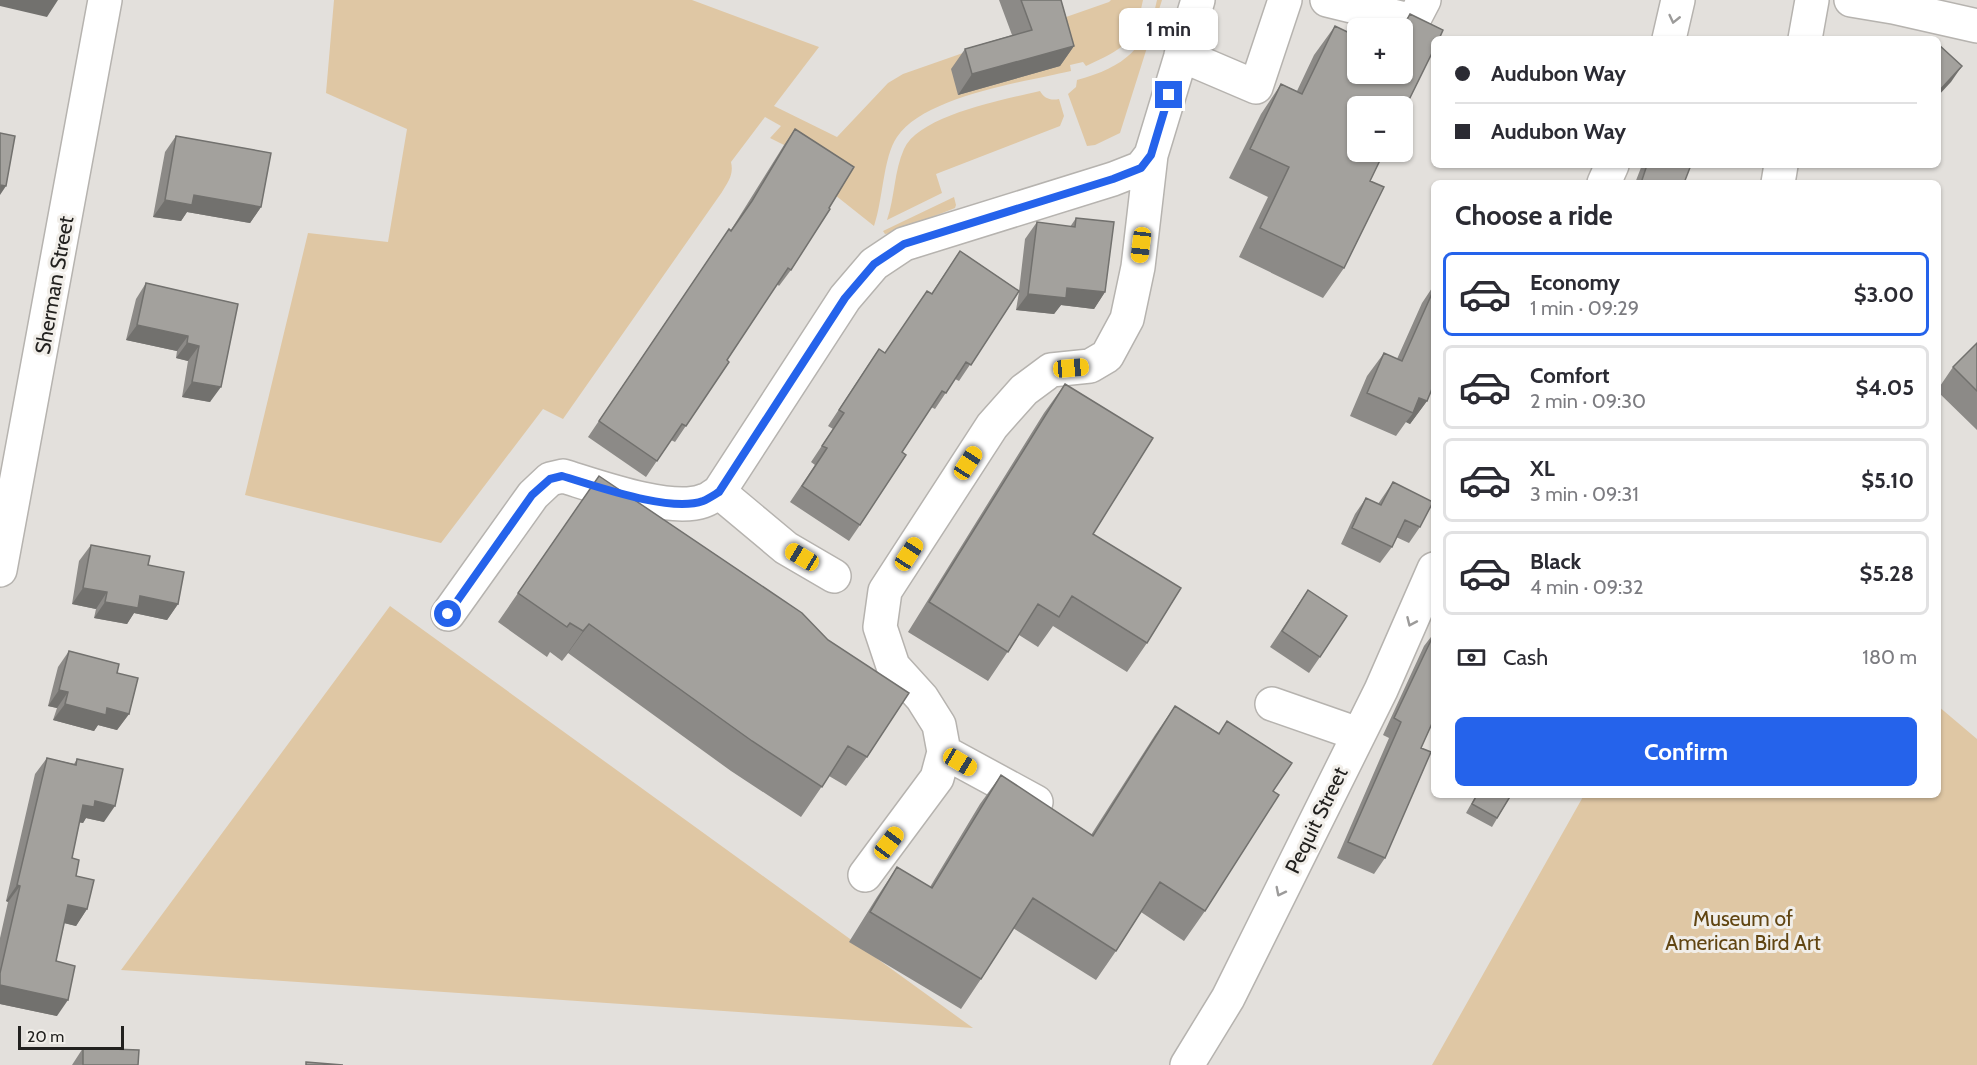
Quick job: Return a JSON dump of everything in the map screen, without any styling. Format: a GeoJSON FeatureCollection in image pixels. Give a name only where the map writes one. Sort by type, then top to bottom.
{"type":"FeatureCollection","features":[{"type":"Feature","properties":{"kind":"street","name":"Sherman Street"},"geometry":{"type":"LineString","coordinates":[[0,570],[105,0]]}},
{"type":"Feature","properties":{"kind":"street"},"geometry":{"type":"LineString","coordinates":[[865,875],[937,778],[944,752],[939,726],[922,698],[893,666],[880,627],[885,591],[992,426],[1024,390],[1052,370],[1090,366],[1107,356],[1127,319],[1136,277],[1151,155],[1198,0]]}},
{"type":"Feature","properties":{"kind":"street"},"geometry":{"type":"LineString","coordinates":[[1181,55],[1256,87],[1285,0]]}},
{"type":"Feature","properties":{"kind":"street"},"geometry":{"type":"LineString","coordinates":[[1327,0],[1413,21],[1424,0]]}},
{"type":"Feature","properties":{"kind":"street"},"geometry":{"type":"LineString","coordinates":[[1670,36],[1678,0]]}},
{"type":"Feature","properties":{"kind":"street"},"geometry":{"type":"LineString","coordinates":[[1806,36],[1812,0]]}},
{"type":"Feature","properties":{"kind":"street"},"geometry":{"type":"LineString","coordinates":[[1851,0],[1977,26]]}},
{"type":"Feature","properties":{"kind":"street"},"geometry":{"type":"LineString","coordinates":[[448,614],[532,495],[550,479],[562,476],[640,498],[673,503],[702,502],[719,492],[845,298],[874,264],[904,244],[1132,172],[1141,168],[1151,155]]}},
{"type":"Feature","properties":{"kind":"street"},"geometry":{"type":"LineString","coordinates":[[719,492],[786,548],[834,576]]}},
{"type":"Feature","properties":{"kind":"street","name":"Pequit Street"},"geometry":{"type":"LineString","coordinates":[[1187,1065],[1228,998],[1381,690],[1431,576]]}},
{"type":"Feature","properties":{"kind":"street"},"geometry":{"type":"LineString","coordinates":[[1272,704],[1358,734]]}},
{"type":"Feature","properties":{"kind":"street"},"geometry":{"type":"LineString","coordinates":[[944,752],[1036,802]]}},
{"type":"Feature","properties":{"kind":"green space"},"geometry":{"type":"Polygon","coordinates":[[[334,0],[692,0],[819,47],[774,106],[837,137],[888,83],[903,74],[1111,0],[1143,0],[1140,15],[1131,35],[1126,43],[1110,54],[1086,66],[1083,62],[1070,65],[1071,71],[1003,86],[952,101],[929,111],[911,123],[897,137],[892,146],[874,226],[835,195],[784,145],[770,138],[781,126],[765,117],[731,162],[731,175],[722,192],[563,419],[543,409],[441,543],[245,495],[308,233],[388,242],[407,129],[326,93],[334,0]]]}},
{"type":"Feature","properties":{"kind":"green space"},"geometry":{"type":"Polygon","coordinates":[[[1157,0],[1162,0],[1120,133],[1095,145],[1087,146],[1068,94],[1076,87],[1077,80],[1108,69],[1131,53],[1147,31],[1157,0]]]}},
{"type":"Feature","properties":{"kind":"green space"},"geometry":{"type":"Polygon","coordinates":[[[1040,91],[1048,98],[1059,99],[1064,116],[1060,126],[936,174],[942,193],[887,220],[901,157],[913,137],[927,127],[965,110],[1040,91]]]}},
{"type":"Feature","properties":{"kind":"green space"},"geometry":{"type":"Polygon","coordinates":[[[954,197],[955,208],[891,233],[885,234],[883,231],[954,197]]]}},
{"type":"Feature","properties":{"kind":"green space"},"geometry":{"type":"Polygon","coordinates":[[[390,606],[973,1028],[121,970],[390,606]]]}},
{"type":"Feature","properties":{"kind":"green space","name":"Museum of American Bird Art"},"geometry":{"type":"Polygon","coordinates":[[[1941,709],[1977,739],[1977,1065],[1432,1065],[1582,798],[1941,798],[1941,709]]]}},
{"type":"Feature","properties":{"kind":"building"},"geometry":{"type":"Polygon","coordinates":[[[1021,0],[1061,0],[1074,46],[972,74],[965,49],[1032,30],[1021,0]]]}},
{"type":"Feature","properties":{"kind":"building"},"geometry":{"type":"Polygon","coordinates":[[[1410,14],[1443,30],[1440,36],[1431,36],[1431,55],[1411,96],[1347,96],[1347,162],[1379,162],[1370,181],[1384,187],[1344,268],[1260,228],[1289,167],[1250,149],[1281,84],[1302,94],[1335,26],[1347,32],[1347,84],[1413,84],[1413,18],[1408,18],[1410,14]]]}},
{"type":"Feature","properties":{"kind":"building"},"geometry":{"type":"Polygon","coordinates":[[[1941,47],[1962,66],[1941,89],[1941,47]]]}},
{"type":"Feature","properties":{"kind":"building"},"geometry":{"type":"Polygon","coordinates":[[[795,129],[854,167],[791,270],[788,268],[686,426],[682,424],[657,461],[599,421],[729,229],[731,231],[752,201],[795,129]]]}},
{"type":"Feature","properties":{"kind":"building"},"geometry":{"type":"Polygon","coordinates":[[[0,133],[15,136],[6,186],[0,185],[0,133]]]}},
{"type":"Feature","properties":{"kind":"building"},"geometry":{"type":"Polygon","coordinates":[[[176,136],[271,153],[261,207],[194,195],[192,205],[165,200],[176,136]]]}},
{"type":"Feature","properties":{"kind":"building"},"geometry":{"type":"Polygon","coordinates":[[[1646,168],[1690,168],[1685,180],[1642,180],[1646,168]]]}},
{"type":"Feature","properties":{"kind":"building"},"geometry":{"type":"Polygon","coordinates":[[[1076,218],[1114,222],[1105,292],[1067,288],[1066,298],[1028,294],[1037,222],[1075,227],[1076,218]]]}},
{"type":"Feature","properties":{"kind":"building"},"geometry":{"type":"Polygon","coordinates":[[[960,251],[1019,291],[971,365],[966,362],[946,393],[942,391],[902,452],[906,455],[860,525],[802,486],[827,448],[822,446],[844,413],[839,410],[879,349],[885,353],[927,291],[932,294],[960,251]]]}},
{"type":"Feature","properties":{"kind":"building"},"geometry":{"type":"Polygon","coordinates":[[[146,283],[238,304],[221,387],[192,382],[199,346],[187,343],[188,336],[137,325],[146,283]]]}},
{"type":"Feature","properties":{"kind":"building"},"geometry":{"type":"Polygon","coordinates":[[[1431,296],[1431,391],[1427,401],[1419,398],[1413,413],[1367,393],[1384,353],[1402,361],[1431,296]]]}},
{"type":"Feature","properties":{"kind":"building"},"geometry":{"type":"Polygon","coordinates":[[[1977,343],[1977,391],[1953,367],[1977,343]]]}},
{"type":"Feature","properties":{"kind":"building"},"geometry":{"type":"Polygon","coordinates":[[[1065,384],[1153,438],[1093,534],[1181,588],[1147,643],[1072,596],[1059,617],[1038,604],[1008,652],[929,602],[1065,384]]]}},
{"type":"Feature","properties":{"kind":"building"},"geometry":{"type":"Polygon","coordinates":[[[599,476],[802,613],[828,640],[909,693],[867,757],[848,746],[822,787],[752,741],[589,624],[583,631],[570,623],[567,627],[518,593],[599,476]]]}},
{"type":"Feature","properties":{"kind":"building"},"geometry":{"type":"Polygon","coordinates":[[[1393,482],[1431,501],[1431,506],[1420,527],[1405,520],[1392,547],[1352,528],[1366,498],[1381,505],[1393,482]]]}},
{"type":"Feature","properties":{"kind":"building"},"geometry":{"type":"Polygon","coordinates":[[[91,545],[150,556],[148,565],[184,572],[178,604],[140,596],[138,608],[105,602],[107,592],[83,588],[91,545]]]}},
{"type":"Feature","properties":{"kind":"building"},"geometry":{"type":"Polygon","coordinates":[[[1308,590],[1347,616],[1320,657],[1282,631],[1308,590]]]}},
{"type":"Feature","properties":{"kind":"building"},"geometry":{"type":"Polygon","coordinates":[[[1431,640],[1431,726],[1421,748],[1431,752],[1385,858],[1348,842],[1401,722],[1394,718],[1431,640]]]}},
{"type":"Feature","properties":{"kind":"building"},"geometry":{"type":"Polygon","coordinates":[[[69,651],[119,664],[117,673],[138,678],[129,714],[107,708],[106,715],[65,704],[68,692],[59,690],[69,651]]]}},
{"type":"Feature","properties":{"kind":"building"},"geometry":{"type":"Polygon","coordinates":[[[1175,706],[1219,734],[1227,721],[1292,763],[1273,791],[1279,795],[1205,911],[1160,882],[1116,951],[1033,898],[981,979],[870,912],[897,867],[932,888],[1001,775],[1093,836],[1175,706]]]}},
{"type":"Feature","properties":{"kind":"building"},"geometry":{"type":"Polygon","coordinates":[[[47,758],[76,765],[77,759],[123,769],[115,806],[95,801],[94,807],[83,805],[72,858],[79,860],[76,876],[94,880],[87,909],[68,905],[56,961],[75,966],[68,1000],[0,985],[0,973],[20,886],[17,885],[47,758]]]}},
{"type":"Feature","properties":{"kind":"building"},"geometry":{"type":"Polygon","coordinates":[[[1475,798],[1509,798],[1497,818],[1472,804],[1475,798]]]}},
{"type":"Feature","properties":{"kind":"building"},"geometry":{"type":"Polygon","coordinates":[[[83,1048],[139,1050],[138,1065],[83,1065],[83,1048]]]}},
{"type":"Feature","properties":{"kind":"building"},"geometry":{"type":"Polygon","coordinates":[[[306,1062],[343,1065],[306,1065],[306,1062]]]}},
{"type":"Feature","properties":{"kind":"route"},"geometry":{"type":"LineString","coordinates":[[448,614],[532,495],[550,479],[562,476],[640,498],[673,503],[702,502],[719,492],[845,298],[874,264],[904,244],[1113,179],[1141,168],[1151,155],[1169,95]]}}]}
